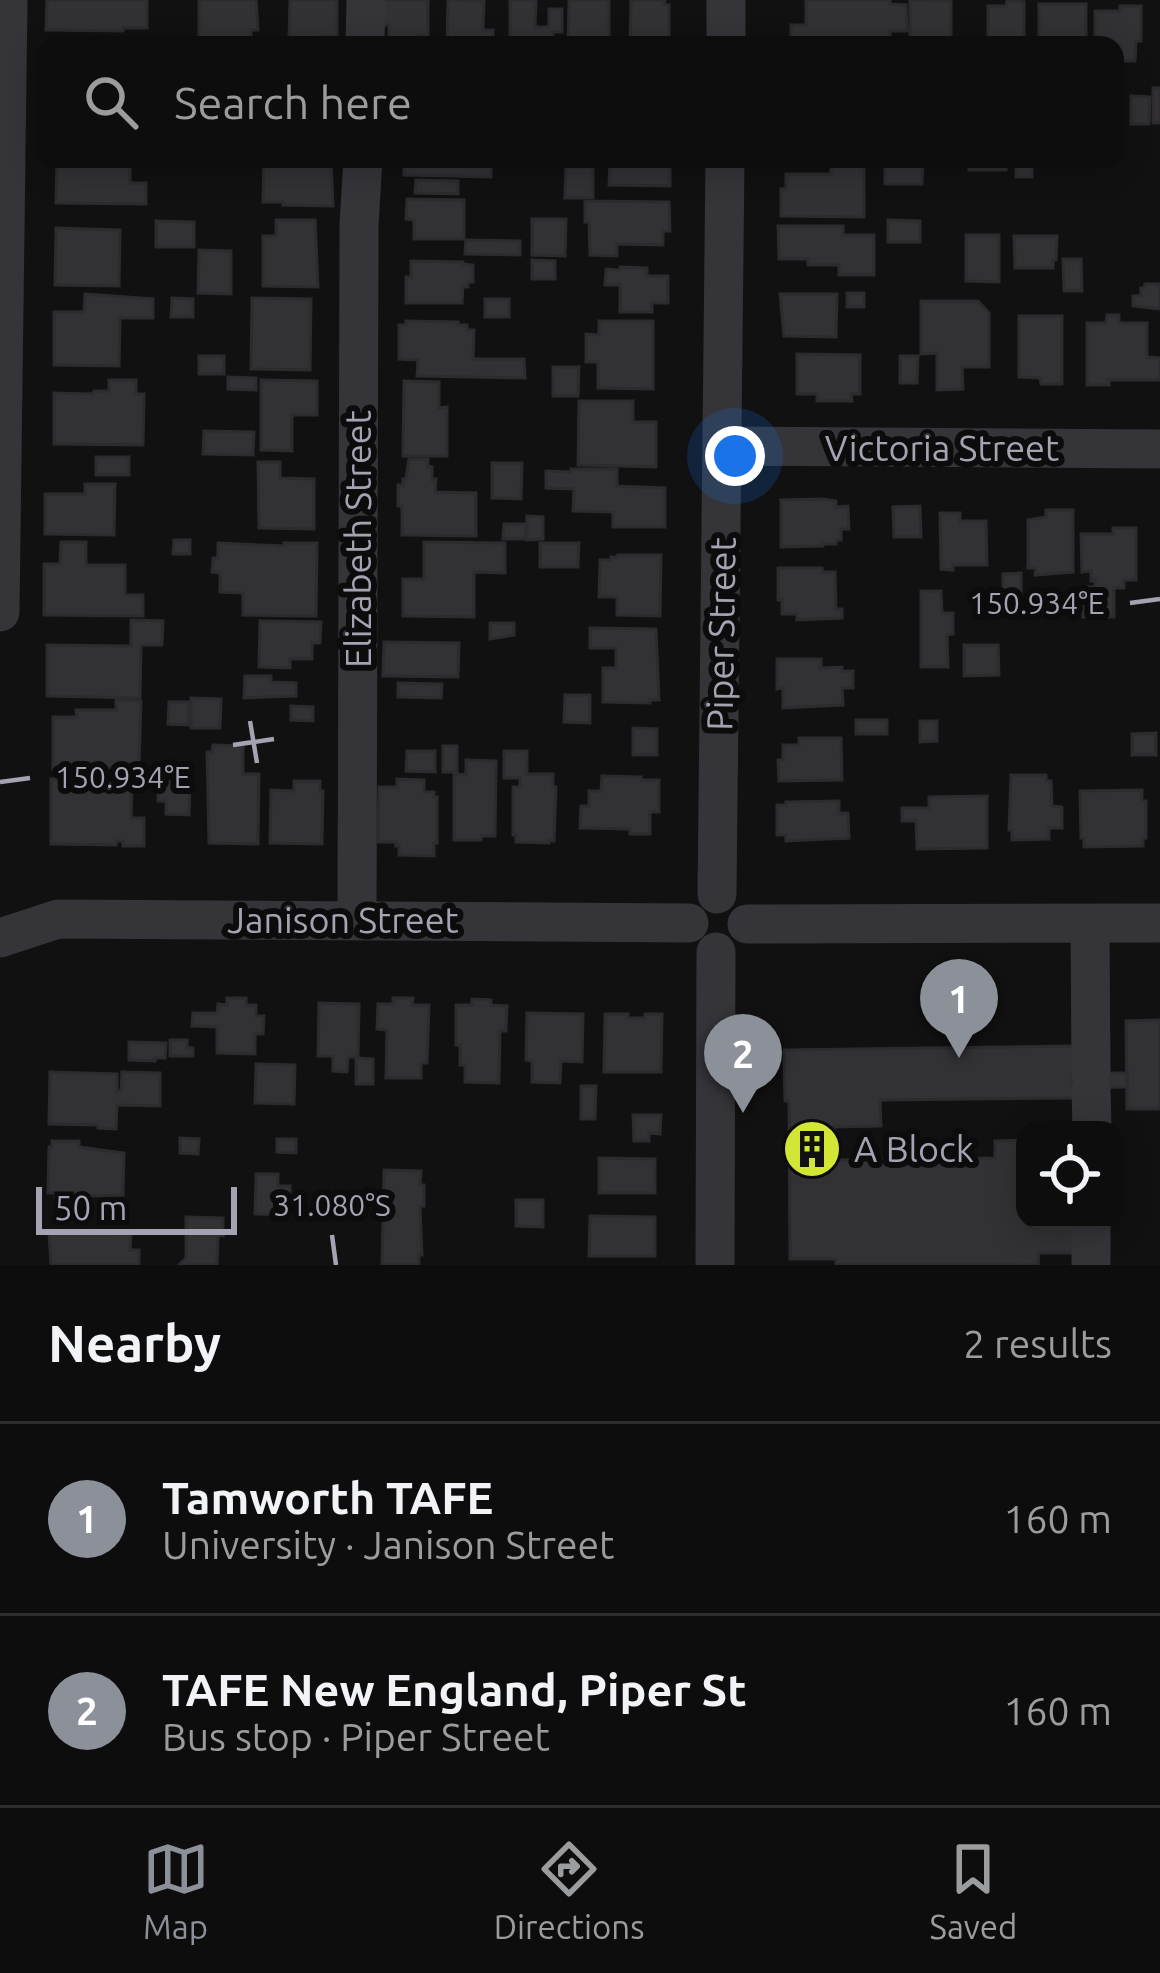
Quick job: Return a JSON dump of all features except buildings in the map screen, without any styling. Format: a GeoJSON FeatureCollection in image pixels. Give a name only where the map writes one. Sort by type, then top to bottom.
{"type":"FeatureCollection","features":[{"type":"Feature","properties":{"kind":"street"},"geometry":{"type":"LineString","coordinates":[[0,612],[8,0]]}},
{"type":"Feature","properties":{"kind":"street"},"geometry":{"type":"LineString","coordinates":[[365,36],[366,0]]}},
{"type":"Feature","properties":{"kind":"street"},"geometry":{"type":"LineString","coordinates":[[726,0],[726,36]]}},
{"type":"Feature","properties":{"kind":"street","name":"Elizabeth Street"},"geometry":{"type":"LineString","coordinates":[[357,920],[362,168]]}},
{"type":"Feature","properties":{"kind":"street","name":"Piper Street"},"geometry":{"type":"LineString","coordinates":[[717,894],[725,168]]}},
{"type":"Feature","properties":{"kind":"street","name":"Victoria Street"},"geometry":{"type":"LineString","coordinates":[[724,446],[1160,449]]}},
{"type":"Feature","properties":{"kind":"street"},"geometry":{"type":"LineString","coordinates":[[702,937],[725,951],[740,941],[747,924],[742,906],[717,894],[700,900],[690,914],[702,937],[715,1265]]}},
{"type":"Feature","properties":{"kind":"street","name":"Janison Street"},"geometry":{"type":"LineString","coordinates":[[0,938],[58,919],[357,920],[702,937]]}},
{"type":"Feature","properties":{"kind":"street"},"geometry":{"type":"LineString","coordinates":[[747,924],[1160,923]]}},
{"type":"Feature","properties":{"kind":"street"},"geometry":{"type":"LineString","coordinates":[[1090,924],[1092,1121]]}},
{"type":"Feature","properties":{"kind":"street"},"geometry":{"type":"LineString","coordinates":[[1091,1229],[1091,1265]]}},
{"type":"Feature","properties":{"kind":"place","name":"Tamworth TAFE"},"geometry":{"type":"Point","coordinates":[959,1058]}},
{"type":"Feature","properties":{"kind":"place","name":"TAFE New England, Piper St"},"geometry":{"type":"Point","coordinates":[743,1113]}},
{"type":"Feature","properties":{"kind":"place","name":"A Block"},"geometry":{"type":"Point","coordinates":[812,1149]}}]}
